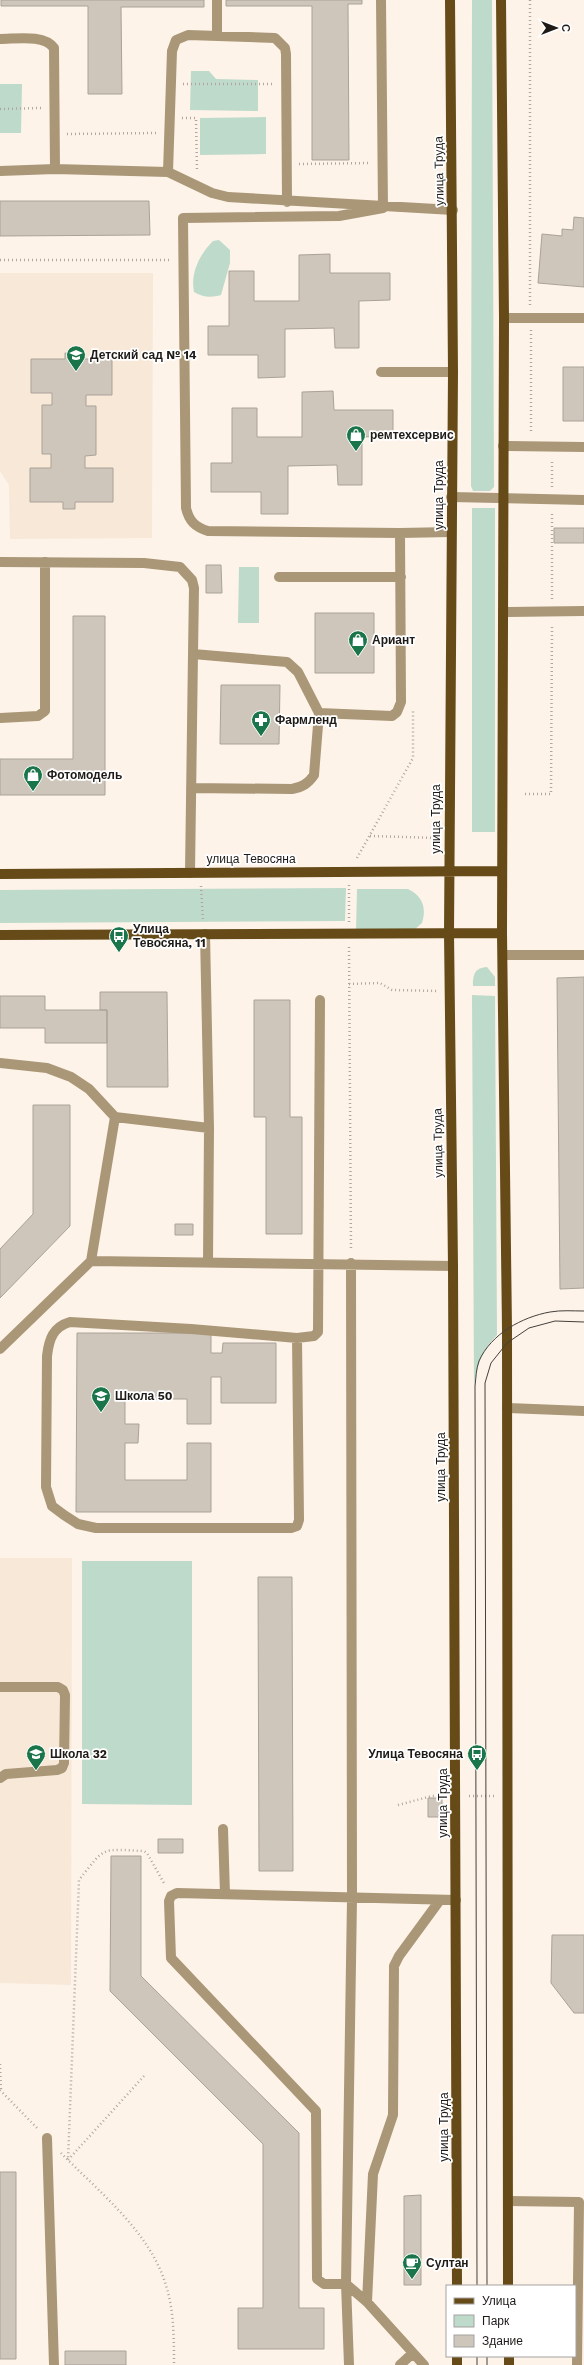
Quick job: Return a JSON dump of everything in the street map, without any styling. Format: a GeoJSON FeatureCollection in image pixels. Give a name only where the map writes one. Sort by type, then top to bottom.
{"type":"FeatureCollection","features":[{"type":"Feature","properties":{"kind":"main road","name":"улица Труда"},"geometry":{"type":"LineString","coordinates":[[450,0],[453,372],[448,934],[453,1266],[457,2285]]}},
{"type":"Feature","properties":{"kind":"main road"},"geometry":{"type":"LineString","coordinates":[[501,0],[504,318],[502,933],[508,1408],[508,2285]]}},
{"type":"Feature","properties":{"kind":"main road","name":"улица Тевосяна"},"geometry":{"type":"LineString","coordinates":[[0,874],[502,871]]}},
{"type":"Feature","properties":{"kind":"main road"},"geometry":{"type":"LineString","coordinates":[[0,935],[502,933]]}},
{"type":"Feature","properties":{"kind":"lane"},"geometry":{"type":"LineString","coordinates":[[217,0],[217,35]]}},
{"type":"Feature","properties":{"kind":"lane"},"geometry":{"type":"LineString","coordinates":[[381,0],[383,208]]}},
{"type":"Feature","properties":{"kind":"lane"},"geometry":{"type":"LineString","coordinates":[[168,172],[170,84],[172,52],[176,40],[188,35],[268,36],[281,42],[286,54],[287,202]]}},
{"type":"Feature","properties":{"kind":"lane"},"geometry":{"type":"LineString","coordinates":[[0,39],[41,39],[51,44],[55,53],[55,169]]}},
{"type":"Feature","properties":{"kind":"lane"},"geometry":{"type":"LineString","coordinates":[[0,171],[55,169],[168,172],[212,194],[228,197],[383,208],[452,210]]}},
{"type":"Feature","properties":{"kind":"lane"},"geometry":{"type":"LineString","coordinates":[[383,208],[339,216],[183,218],[186,508],[193,524],[199,529],[208,531],[400,533],[451,532]]}},
{"type":"Feature","properties":{"kind":"lane"},"geometry":{"type":"LineString","coordinates":[[504,318],[584,318]]}},
{"type":"Feature","properties":{"kind":"lane"},"geometry":{"type":"LineString","coordinates":[[381,372],[453,372]]}},
{"type":"Feature","properties":{"kind":"lane"},"geometry":{"type":"LineString","coordinates":[[503,446],[584,448]]}},
{"type":"Feature","properties":{"kind":"lane"},"geometry":{"type":"LineString","coordinates":[[451,497],[584,500]]}},
{"type":"Feature","properties":{"kind":"lane"},"geometry":{"type":"LineString","coordinates":[[319,714],[386,717],[397,712],[400,708],[400,533]]}},
{"type":"Feature","properties":{"kind":"lane"},"geometry":{"type":"LineString","coordinates":[[0,562],[144,564],[180,567],[190,576],[194,588],[191,788],[195,873]]}},
{"type":"Feature","properties":{"kind":"lane"},"geometry":{"type":"LineString","coordinates":[[0,718],[38,716],[45,712],[45,562]]}},
{"type":"Feature","properties":{"kind":"lane"},"geometry":{"type":"LineString","coordinates":[[279,577],[401,577]]}},
{"type":"Feature","properties":{"kind":"lane"},"geometry":{"type":"LineString","coordinates":[[503,612],[584,611]]}},
{"type":"Feature","properties":{"kind":"lane"},"geometry":{"type":"LineString","coordinates":[[191,788],[292,789],[301,787],[314,775],[319,714],[298,672],[287,662],[193,654]]}},
{"type":"Feature","properties":{"kind":"lane"},"geometry":{"type":"LineString","coordinates":[[205,934],[209,1128],[208,1262]]}},
{"type":"Feature","properties":{"kind":"lane"},"geometry":{"type":"LineString","coordinates":[[503,955],[584,956]]}},
{"type":"Feature","properties":{"kind":"lane"},"geometry":{"type":"LineString","coordinates":[[296,1338],[299,1520],[296,1526],[291,1528],[96,1528],[78,1524],[52,1506],[46,1487],[47,1356],[49,1342],[53,1332],[61,1325],[70,1322],[176,1328],[296,1338],[314,1336],[318,1332],[320,1000]]}},
{"type":"Feature","properties":{"kind":"lane"},"geometry":{"type":"LineString","coordinates":[[0,1063],[47,1068],[71,1076],[89,1089],[115,1117],[209,1128]]}},
{"type":"Feature","properties":{"kind":"lane"},"geometry":{"type":"LineString","coordinates":[[0,1350],[91,1261],[115,1117]]}},
{"type":"Feature","properties":{"kind":"lane"},"geometry":{"type":"LineString","coordinates":[[91,1261],[351,1263],[453,1266]]}},
{"type":"Feature","properties":{"kind":"lane"},"geometry":{"type":"LineString","coordinates":[[349,2365],[346,2284],[352,1899],[351,1263]]}},
{"type":"Feature","properties":{"kind":"lane"},"geometry":{"type":"LineString","coordinates":[[508,1408],[584,1411]]}},
{"type":"Feature","properties":{"kind":"lane"},"geometry":{"type":"LineString","coordinates":[[0,1687],[58,1688],[63,1690],[65,1695],[64,1763],[62,1768],[57,1770],[6,1774],[0,1778]]}},
{"type":"Feature","properties":{"kind":"lane"},"geometry":{"type":"LineString","coordinates":[[223,1829],[225,1894]]}},
{"type":"Feature","properties":{"kind":"lane"},"geometry":{"type":"LineString","coordinates":[[424,2365],[367,2302],[346,2284],[324,2284],[317,2279],[316,2109],[171,1958],[169,1901],[171,1896],[177,1893],[352,1899],[456,1900]]}},
{"type":"Feature","properties":{"kind":"lane"},"geometry":{"type":"LineString","coordinates":[[367,2302],[373,2174],[393,2115],[394,1966],[399,1956],[440,1900]]}},
{"type":"Feature","properties":{"kind":"lane"},"geometry":{"type":"LineString","coordinates":[[47,2138],[54,2365]]}},
{"type":"Feature","properties":{"kind":"lane"},"geometry":{"type":"LineString","coordinates":[[508,2201],[582,2202],[577,2365]]}},
{"type":"Feature","properties":{"kind":"lane"},"geometry":{"type":"LineString","coordinates":[[400,2365],[413,2353]]}},
{"type":"Feature","properties":{"kind":"path"},"geometry":{"type":"LineString","coordinates":[[530,0],[531,447]]}},
{"type":"Feature","properties":{"kind":"path"},"geometry":{"type":"LineString","coordinates":[[170,84],[286,84]]}},
{"type":"Feature","properties":{"kind":"path"},"geometry":{"type":"LineString","coordinates":[[0,109],[55,108]]}},
{"type":"Feature","properties":{"kind":"path"},"geometry":{"type":"LineString","coordinates":[[170,118],[196,118],[198,186]]}},
{"type":"Feature","properties":{"kind":"path"},"geometry":{"type":"LineString","coordinates":[[55,134],[169,133]]}},
{"type":"Feature","properties":{"kind":"path"},"geometry":{"type":"LineString","coordinates":[[286,164],[382,163]]}},
{"type":"Feature","properties":{"kind":"path"},"geometry":{"type":"LineString","coordinates":[[0,260],[183,260]]}},
{"type":"Feature","properties":{"kind":"path"},"geometry":{"type":"LineString","coordinates":[[525,794],[551,794],[552,447]]}},
{"type":"Feature","properties":{"kind":"path"},"geometry":{"type":"LineString","coordinates":[[370,836],[439,838]]}},
{"type":"Feature","properties":{"kind":"path"},"geometry":{"type":"LineString","coordinates":[[195,873],[205,934]]}},
{"type":"Feature","properties":{"kind":"path"},"geometry":{"type":"LineString","coordinates":[[350,955],[351,1263]]}},
{"type":"Feature","properties":{"kind":"path"},"geometry":{"type":"LineString","coordinates":[[350,984],[380,983],[392,990],[449,991]]}},
{"type":"Feature","properties":{"kind":"path"},"geometry":{"type":"LineString","coordinates":[[68,2160],[79,1880],[101,1853],[108,1850],[144,1851],[171,1896]]}},
{"type":"Feature","properties":{"kind":"path"},"geometry":{"type":"LineString","coordinates":[[0,2064],[0,2091],[137,2232],[158,2264],[168,2290],[174,2365]]}},
{"type":"Feature","properties":{"kind":"path"},"geometry":{"type":"LineString","coordinates":[[68,2160],[144,2076]]}},
{"type":"Feature","properties":{"kind":"shaded area","name":"Детский сад № 14"},"geometry":{"type":"Polygon","coordinates":[[[0,273],[153,273],[152,538],[10,539],[9,485],[0,471],[0,273]]]}},
{"type":"Feature","properties":{"kind":"shaded area","name":"Школа 32"},"geometry":{"type":"Polygon","coordinates":[[[0,1558],[72,1558],[71,1985],[0,1983],[0,1558]]]}},
{"type":"Feature","properties":{"kind":"green space"},"geometry":{"type":"Polygon","coordinates":[[[472,0],[492,0],[494,487],[490,491],[473,491],[471,486],[472,0]]]}},
{"type":"Feature","properties":{"kind":"green space"},"geometry":{"type":"Polygon","coordinates":[[[191,71],[209,71],[216,79],[258,80],[258,111],[190,110],[191,71]]]}},
{"type":"Feature","properties":{"kind":"green space"},"geometry":{"type":"Polygon","coordinates":[[[0,84],[22,84],[21,133],[0,133],[0,84]]]}},
{"type":"Feature","properties":{"kind":"green space"},"geometry":{"type":"Polygon","coordinates":[[[266,117],[266,154],[200,155],[200,118],[266,117]]]}},
{"type":"Feature","properties":{"kind":"green space"},"geometry":{"type":"Polygon","coordinates":[[[219,240],[230,250],[230,263],[221,295],[210,297],[203,296],[194,292],[193,278],[197,264],[208,246],[213,241],[219,240]]]}},
{"type":"Feature","properties":{"kind":"green space"},"geometry":{"type":"Polygon","coordinates":[[[472,508],[495,508],[495,832],[472,832],[472,508]]]}},
{"type":"Feature","properties":{"kind":"green space"},"geometry":{"type":"Polygon","coordinates":[[[239,567],[259,567],[259,623],[238,623],[239,567]]]}},
{"type":"Feature","properties":{"kind":"green space"},"geometry":{"type":"Polygon","coordinates":[[[346,888],[345,921],[0,923],[0,890],[346,888]]]}},
{"type":"Feature","properties":{"kind":"green space"},"geometry":{"type":"Polygon","coordinates":[[[357,889],[408,889],[417,895],[422,903],[424,912],[422,923],[414,930],[356,932],[357,889]]]}},
{"type":"Feature","properties":{"kind":"green space"},"geometry":{"type":"Polygon","coordinates":[[[487,967],[495,977],[495,986],[473,986],[475,973],[479,969],[487,967]]]}},
{"type":"Feature","properties":{"kind":"green space"},"geometry":{"type":"Polygon","coordinates":[[[472,995],[495,996],[497,1335],[481,1358],[474,1386],[472,995]]]}},
{"type":"Feature","properties":{"kind":"green space"},"geometry":{"type":"Polygon","coordinates":[[[82,1561],[192,1561],[192,1805],[82,1804],[82,1561]]]}},
{"type":"Feature","properties":{"kind":"building"},"geometry":{"type":"Polygon","coordinates":[[[1,0],[204,0],[204,7],[121,7],[122,94],[88,94],[88,6],[1,6],[1,0]]]}},
{"type":"Feature","properties":{"kind":"building"},"geometry":{"type":"Polygon","coordinates":[[[226,0],[362,0],[362,4],[348,4],[349,160],[312,160],[312,6],[226,6],[226,0]]]}},
{"type":"Feature","properties":{"kind":"building"},"geometry":{"type":"Polygon","coordinates":[[[0,201],[149,201],[150,235],[0,236],[0,201]]]}},
{"type":"Feature","properties":{"kind":"building"},"geometry":{"type":"Polygon","coordinates":[[[574,217],[584,218],[584,287],[538,283],[542,234],[562,236],[562,229],[573,230],[574,217]]]}},
{"type":"Feature","properties":{"kind":"building"},"geometry":{"type":"Polygon","coordinates":[[[330,254],[330,273],[390,273],[390,300],[359,301],[359,348],[335,348],[334,328],[285,329],[285,377],[258,378],[258,355],[208,355],[208,326],[229,326],[229,271],[254,271],[254,301],[299,301],[299,255],[330,254]]]}},
{"type":"Feature","properties":{"kind":"building"},"geometry":{"type":"Polygon","coordinates":[[[65,353],[80,353],[80,359],[112,359],[112,395],[86,395],[86,406],[96,406],[96,455],[85,456],[85,468],[113,468],[113,502],[75,502],[75,509],[63,509],[63,502],[30,502],[30,468],[51,468],[51,454],[42,454],[42,405],[52,405],[52,393],[31,393],[31,359],[65,359],[65,353]]]}},
{"type":"Feature","properties":{"kind":"building"},"geometry":{"type":"Polygon","coordinates":[[[563,367],[584,367],[584,421],[563,421],[563,367]]]}},
{"type":"Feature","properties":{"kind":"building"},"geometry":{"type":"Polygon","coordinates":[[[333,391],[334,410],[393,410],[393,436],[362,437],[362,485],[338,485],[337,465],[288,466],[288,514],[261,514],[261,492],[211,492],[211,463],[232,463],[232,408],[257,408],[257,437],[302,437],[302,392],[333,391]]]}},
{"type":"Feature","properties":{"kind":"building"},"geometry":{"type":"Polygon","coordinates":[[[554,528],[584,528],[584,543],[554,543],[554,528]]]}},
{"type":"Feature","properties":{"kind":"building"},"geometry":{"type":"Polygon","coordinates":[[[206,565],[221,565],[222,593],[206,593],[206,565]]]}},
{"type":"Feature","properties":{"kind":"building"},"geometry":{"type":"Polygon","coordinates":[[[315,613],[374,613],[374,673],[315,673],[315,613]]]}},
{"type":"Feature","properties":{"kind":"building"},"geometry":{"type":"Polygon","coordinates":[[[73,616],[105,616],[105,795],[0,795],[0,759],[73,759],[73,616]]]}},
{"type":"Feature","properties":{"kind":"building"},"geometry":{"type":"Polygon","coordinates":[[[221,685],[280,685],[279,744],[220,744],[221,685]]]}},
{"type":"Feature","properties":{"kind":"building"},"geometry":{"type":"Polygon","coordinates":[[[584,977],[584,1288],[560,1289],[557,978],[584,977]]]}},
{"type":"Feature","properties":{"kind":"building"},"geometry":{"type":"Polygon","coordinates":[[[100,992],[167,992],[168,1087],[107,1087],[107,1010],[100,1010],[100,992]]]}},
{"type":"Feature","properties":{"kind":"building"},"geometry":{"type":"Polygon","coordinates":[[[0,996],[45,996],[45,1010],[107,1010],[107,1043],[45,1043],[45,1028],[0,1028],[0,996]]]}},
{"type":"Feature","properties":{"kind":"building"},"geometry":{"type":"Polygon","coordinates":[[[254,1000],[290,1000],[290,1117],[302,1117],[302,1234],[266,1234],[266,1117],[254,1117],[254,1000]]]}},
{"type":"Feature","properties":{"kind":"building"},"geometry":{"type":"Polygon","coordinates":[[[33,1105],[70,1105],[70,1226],[0,1298],[0,1249],[33,1214],[33,1105]]]}},
{"type":"Feature","properties":{"kind":"building"},"geometry":{"type":"Polygon","coordinates":[[[175,1224],[193,1224],[193,1235],[175,1235],[175,1224]]]}},
{"type":"Feature","properties":{"kind":"building","name":"Школа 50"},"geometry":{"type":"Polygon","coordinates":[[[77,1333],[211,1333],[211,1353],[222,1353],[223,1343],[276,1343],[276,1403],[221,1403],[221,1377],[211,1377],[211,1424],[187,1424],[187,1399],[125,1399],[125,1424],[139,1424],[138,1443],[125,1443],[125,1480],[187,1480],[187,1443],[211,1443],[211,1512],[76,1512],[77,1333]]]}},
{"type":"Feature","properties":{"kind":"building"},"geometry":{"type":"Polygon","coordinates":[[[258,1577],[292,1577],[293,1871],[259,1871],[258,1577]]]}},
{"type":"Feature","properties":{"kind":"building"},"geometry":{"type":"Polygon","coordinates":[[[428,1798],[442,1798],[442,1817],[428,1817],[428,1798]]]}},
{"type":"Feature","properties":{"kind":"building"},"geometry":{"type":"Polygon","coordinates":[[[158,1839],[183,1839],[183,1853],[158,1853],[158,1839]]]}},
{"type":"Feature","properties":{"kind":"building"},"geometry":{"type":"Polygon","coordinates":[[[111,1856],[141,1856],[141,1976],[299,2133],[299,2308],[324,2308],[324,2349],[238,2349],[238,2308],[263,2308],[263,2144],[110,1991],[111,1856]]]}},
{"type":"Feature","properties":{"kind":"building"},"geometry":{"type":"Polygon","coordinates":[[[552,1935],[584,1935],[584,2013],[574,2013],[551,1983],[552,1935]]]}},
{"type":"Feature","properties":{"kind":"building"},"geometry":{"type":"Polygon","coordinates":[[[0,2172],[16,2172],[16,2359],[0,2359],[0,2172]]]}},
{"type":"Feature","properties":{"kind":"building"},"geometry":{"type":"Polygon","coordinates":[[[421,2195],[421,2285],[404,2285],[404,2196],[421,2195]]]}},
{"type":"Feature","properties":{"kind":"building"},"geometry":{"type":"Polygon","coordinates":[[[65,2351],[126,2351],[126,2365],[65,2365],[65,2351]]]}},
{"type":"Feature","properties":{"kind":"tram line"},"geometry":{"type":"LineString","coordinates":[[477,2285],[476,1374],[479,1361],[484,1351],[508,1328],[539,1314],[563,1311],[584,1311]]}},
{"type":"Feature","properties":{"kind":"tram line"},"geometry":{"type":"LineString","coordinates":[[487,2285],[485,1383],[491,1363],[507,1343],[529,1328],[555,1321],[584,1322]]}},
{"type":"Feature","properties":{"kind":"tram line"},"geometry":{"type":"LineString","coordinates":[[477,2357],[477,2365]]}},
{"type":"Feature","properties":{"kind":"tram line"},"geometry":{"type":"LineString","coordinates":[[487,2357],[487,2365]]}},
{"type":"Feature","properties":{"kind":"place","name":"Детский сад № 14"},"geometry":{"type":"Point","coordinates":[76,372]}},
{"type":"Feature","properties":{"kind":"place","name":"ремтехсервис"},"geometry":{"type":"Point","coordinates":[356,452]}},
{"type":"Feature","properties":{"kind":"place","name":"Ариант"},"geometry":{"type":"Point","coordinates":[358,657]}},
{"type":"Feature","properties":{"kind":"place","name":"Фармленд"},"geometry":{"type":"Point","coordinates":[261,737]}},
{"type":"Feature","properties":{"kind":"place","name":"Фотомодель"},"geometry":{"type":"Point","coordinates":[33,792]}},
{"type":"Feature","properties":{"kind":"place","name":"Улица Тевосяна, 11"},"geometry":{"type":"Point","coordinates":[119,953]}},
{"type":"Feature","properties":{"kind":"place","name":"Школа 50"},"geometry":{"type":"Point","coordinates":[101,1413]}},
{"type":"Feature","properties":{"kind":"place","name":"Школа 32"},"geometry":{"type":"Point","coordinates":[36,1771]}},
{"type":"Feature","properties":{"kind":"place","name":"Улица Тевосяна"},"geometry":{"type":"Point","coordinates":[477,1771]}},
{"type":"Feature","properties":{"kind":"place","name":"Султан"},"geometry":{"type":"Point","coordinates":[412,2280]}}]}
